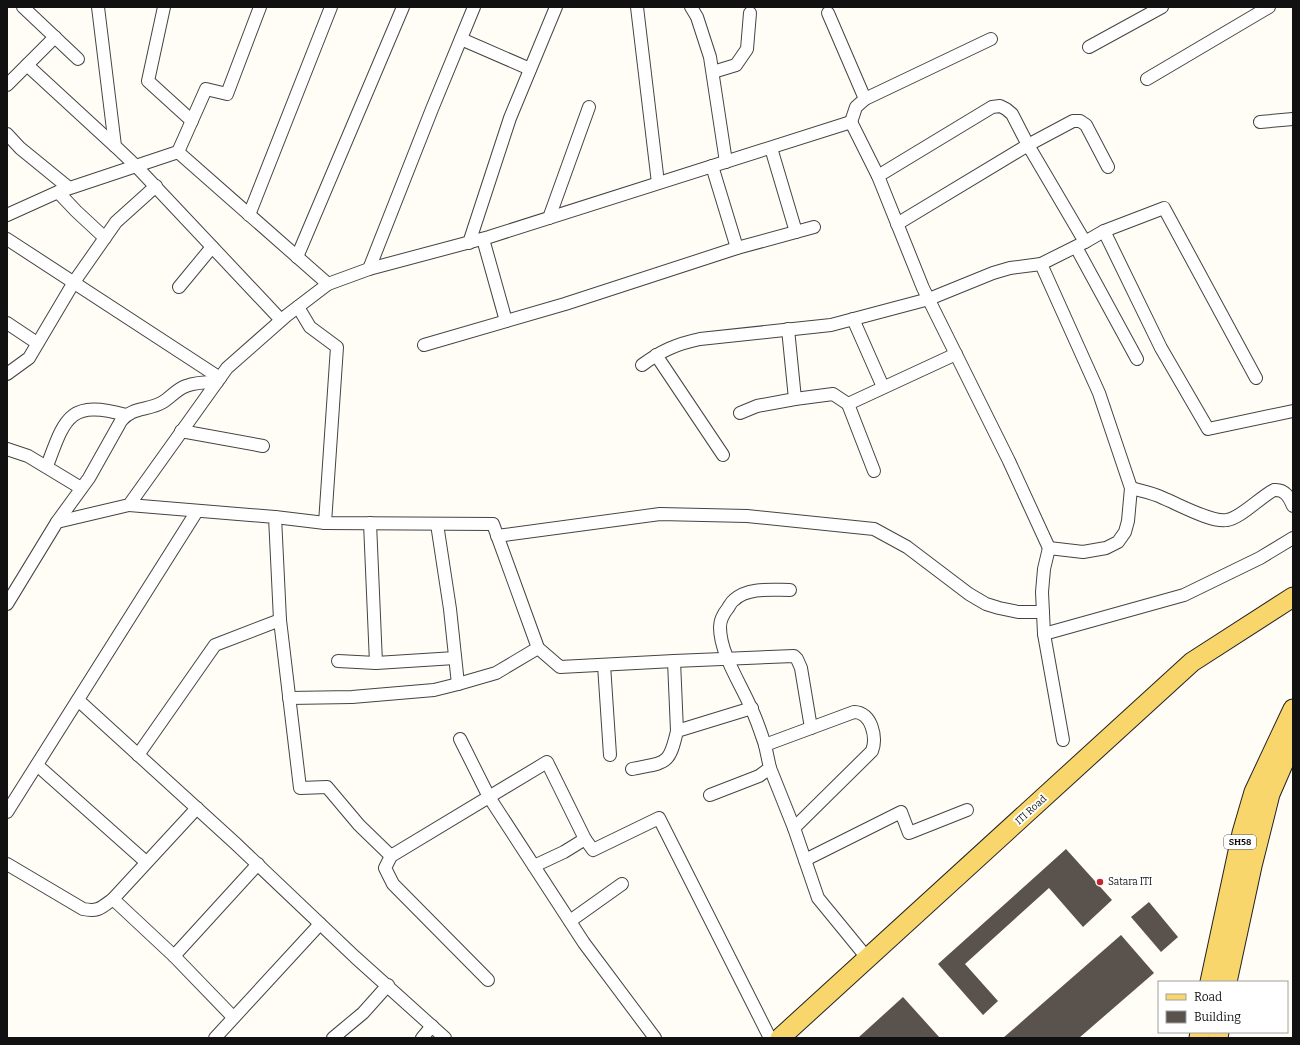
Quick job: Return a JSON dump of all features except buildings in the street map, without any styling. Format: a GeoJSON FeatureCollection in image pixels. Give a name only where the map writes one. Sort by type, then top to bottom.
{"type":"FeatureCollection","features":[{"type":"Feature","properties":{"kind":"main road","name":"ITI Road"},"geometry":{"type":"LineString","coordinates":[[780,1038],[1192,662],[1293,597]]}},
{"type":"Feature","properties":{"kind":"main road","name":"SH58"},"geometry":{"type":"LineString","coordinates":[[1210,981],[1242,833],[1254,792],[1293,709]]}},
{"type":"Feature","properties":{"kind":"main road","name":"SH58"},"geometry":{"type":"LineString","coordinates":[[1227,981],[1252,866],[1270,794],[1293,741]]}},
{"type":"Feature","properties":{"kind":"street"},"geometry":{"type":"LineString","coordinates":[[23,7],[78,59]]}},
{"type":"Feature","properties":{"kind":"street"},"geometry":{"type":"LineString","coordinates":[[98,7],[115,146]]}},
{"type":"Feature","properties":{"kind":"street"},"geometry":{"type":"LineString","coordinates":[[164,7],[148,81],[192,121]]}},
{"type":"Feature","properties":{"kind":"street"},"geometry":{"type":"LineString","coordinates":[[7,215],[64,190],[178,152],[206,89],[227,94],[260,7]]}},
{"type":"Feature","properties":{"kind":"street"},"geometry":{"type":"LineString","coordinates":[[249,215],[331,7]]}},
{"type":"Feature","properties":{"kind":"street"},"geometry":{"type":"LineString","coordinates":[[297,257],[403,7]]}},
{"type":"Feature","properties":{"kind":"street"},"geometry":{"type":"LineString","coordinates":[[369,269],[474,7]]}},
{"type":"Feature","properties":{"kind":"street"},"geometry":{"type":"LineString","coordinates":[[469,243],[510,118],[556,7]]}},
{"type":"Feature","properties":{"kind":"street"},"geometry":{"type":"LineString","coordinates":[[637,7],[658,183]]}},
{"type":"Feature","properties":{"kind":"street"},"geometry":{"type":"LineString","coordinates":[[691,7],[697,17],[710,57],[726,162]]}},
{"type":"Feature","properties":{"kind":"street"},"geometry":{"type":"LineString","coordinates":[[1089,47],[1162,7]]}},
{"type":"Feature","properties":{"kind":"street"},"geometry":{"type":"LineString","coordinates":[[1147,79],[1269,7]]}},
{"type":"Feature","properties":{"kind":"street"},"geometry":{"type":"LineString","coordinates":[[713,72],[736,65],[747,49],[750,13]]}},
{"type":"Feature","properties":{"kind":"street"},"geometry":{"type":"LineString","coordinates":[[828,13],[865,99]]}},
{"type":"Feature","properties":{"kind":"street"},"geometry":{"type":"LineString","coordinates":[[7,85],[55,37]]}},
{"type":"Feature","properties":{"kind":"street"},"geometry":{"type":"LineString","coordinates":[[461,39],[530,69]]}},
{"type":"Feature","properties":{"kind":"street"},"geometry":{"type":"LineString","coordinates":[[991,39],[865,99],[856,107],[851,122],[878,176],[929,299],[1009,461],[1049,548],[1042,584],[1044,634],[1062,740]]}},
{"type":"Feature","properties":{"kind":"street"},"geometry":{"type":"LineString","coordinates":[[27,65],[156,186],[281,320]]}},
{"type":"Feature","properties":{"kind":"street"},"geometry":{"type":"LineString","coordinates":[[878,176],[992,108],[1000,106],[1006,109],[1012,114],[1081,245],[1137,359]]}},
{"type":"Feature","properties":{"kind":"street"},"geometry":{"type":"LineString","coordinates":[[549,218],[589,107]]}},
{"type":"Feature","properties":{"kind":"street"},"geometry":{"type":"LineString","coordinates":[[1260,122],[1293,119]]}},
{"type":"Feature","properties":{"kind":"street"},"geometry":{"type":"LineString","coordinates":[[897,224],[1028,145],[1073,121],[1080,121],[1086,125],[1108,166]]}},
{"type":"Feature","properties":{"kind":"street"},"geometry":{"type":"LineString","coordinates":[[129,505],[227,368],[281,320],[328,284],[369,269],[483,239],[851,122]]}},
{"type":"Feature","properties":{"kind":"street"},"geometry":{"type":"LineString","coordinates":[[7,134],[64,190],[76,211],[105,238]]}},
{"type":"Feature","properties":{"kind":"street"},"geometry":{"type":"LineString","coordinates":[[771,148],[796,232]]}},
{"type":"Feature","properties":{"kind":"street"},"geometry":{"type":"LineString","coordinates":[[178,152],[328,284]]}},
{"type":"Feature","properties":{"kind":"street"},"geometry":{"type":"LineString","coordinates":[[712,166],[736,248]]}},
{"type":"Feature","properties":{"kind":"street"},"geometry":{"type":"LineString","coordinates":[[7,374],[29,358],[74,282],[116,222],[156,186]]}},
{"type":"Feature","properties":{"kind":"street"},"geometry":{"type":"LineString","coordinates":[[642,365],[656,355],[673,346],[700,339],[831,325],[929,299],[993,273],[1010,268],[1041,264],[1081,245],[1104,231],[1164,208],[1256,378]]}},
{"type":"Feature","properties":{"kind":"street"},"geometry":{"type":"LineString","coordinates":[[424,345],[565,304],[736,248],[814,227]]}},
{"type":"Feature","properties":{"kind":"street"},"geometry":{"type":"LineString","coordinates":[[1104,231],[1161,348],[1208,429],[1293,411]]}},
{"type":"Feature","properties":{"kind":"street"},"geometry":{"type":"LineString","coordinates":[[7,239],[74,282],[219,380]]}},
{"type":"Feature","properties":{"kind":"street"},"geometry":{"type":"LineString","coordinates":[[483,239],[506,321]]}},
{"type":"Feature","properties":{"kind":"street"},"geometry":{"type":"LineString","coordinates":[[179,287],[212,246]]}},
{"type":"Feature","properties":{"kind":"street"},"geometry":{"type":"LineString","coordinates":[[1041,264],[1099,393],[1131,488],[1128,521],[1125,532],[1118,542],[1106,548],[1083,552],[1049,548]]}},
{"type":"Feature","properties":{"kind":"street"},"geometry":{"type":"LineString","coordinates":[[298,307],[310,327],[337,347],[324,523]]}},
{"type":"Feature","properties":{"kind":"street"},"geometry":{"type":"LineString","coordinates":[[853,319],[883,387]]}},
{"type":"Feature","properties":{"kind":"street"},"geometry":{"type":"LineString","coordinates":[[7,323],[38,343]]}},
{"type":"Feature","properties":{"kind":"street"},"geometry":{"type":"LineString","coordinates":[[788,329],[795,399]]}},
{"type":"Feature","properties":{"kind":"street"},"geometry":{"type":"LineString","coordinates":[[848,404],[956,354]]}},
{"type":"Feature","properties":{"kind":"street"},"geometry":{"type":"LineString","coordinates":[[656,355],[723,455]]}},
{"type":"Feature","properties":{"kind":"street"},"geometry":{"type":"LineString","coordinates":[[7,604],[57,522],[89,478],[126,414],[162,402],[175,391],[186,386],[219,380]]}},
{"type":"Feature","properties":{"kind":"street"},"geometry":{"type":"LineString","coordinates":[[740,413],[757,406],[833,394],[848,404],[874,471]]}},
{"type":"Feature","properties":{"kind":"street"},"geometry":{"type":"LineString","coordinates":[[47,466],[65,422],[74,414],[81,410],[90,409],[109,410],[126,414]]}},
{"type":"Feature","properties":{"kind":"street"},"geometry":{"type":"LineString","coordinates":[[181,431],[263,446]]}},
{"type":"Feature","properties":{"kind":"street"},"geometry":{"type":"LineString","coordinates":[[7,449],[20,452],[47,466],[81,488]]}},
{"type":"Feature","properties":{"kind":"street"},"geometry":{"type":"LineString","coordinates":[[1131,488],[1162,497],[1204,516],[1217,520],[1227,520],[1240,514],[1274,490],[1279,489],[1285,492],[1293,506]]}},
{"type":"Feature","properties":{"kind":"street"},"geometry":{"type":"LineString","coordinates":[[57,522],[129,505],[275,517],[324,523],[493,524],[538,648],[560,667],[794,656],[801,668],[811,728]]}},
{"type":"Feature","properties":{"kind":"street"},"geometry":{"type":"LineString","coordinates":[[7,812],[197,511]]}},
{"type":"Feature","properties":{"kind":"street"},"geometry":{"type":"LineString","coordinates":[[497,536],[660,514],[747,516],[874,529],[907,547],[969,594],[986,604],[1018,612],[1043,612]]}},
{"type":"Feature","properties":{"kind":"street"},"geometry":{"type":"LineString","coordinates":[[275,517],[280,620],[300,788],[327,787],[359,826],[391,856]]}},
{"type":"Feature","properties":{"kind":"street"},"geometry":{"type":"LineString","coordinates":[[370,523],[376,663]]}},
{"type":"Feature","properties":{"kind":"street"},"geometry":{"type":"LineString","coordinates":[[437,524],[458,684]]}},
{"type":"Feature","properties":{"kind":"street"},"geometry":{"type":"LineString","coordinates":[[1044,634],[1184,594],[1260,558],[1293,538]]}},
{"type":"Feature","properties":{"kind":"street"},"geometry":{"type":"LineString","coordinates":[[790,590],[757,591],[733,600],[725,612],[720,628],[728,658],[752,708],[765,745],[770,768],[794,828],[818,898],[868,959]]}},
{"type":"Feature","properties":{"kind":"street"},"geometry":{"type":"LineString","coordinates":[[138,755],[215,645],[280,620]]}},
{"type":"Feature","properties":{"kind":"street"},"geometry":{"type":"LineString","coordinates":[[289,698],[352,697],[434,690],[496,673],[538,648]]}},
{"type":"Feature","properties":{"kind":"street"},"geometry":{"type":"LineString","coordinates":[[338,661],[376,663],[455,658]]}},
{"type":"Feature","properties":{"kind":"street"},"geometry":{"type":"LineString","coordinates":[[632,769],[660,763],[666,760],[672,751],[677,731],[674,661]]}},
{"type":"Feature","properties":{"kind":"street"},"geometry":{"type":"LineString","coordinates":[[604,665],[610,755]]}},
{"type":"Feature","properties":{"kind":"street"},"geometry":{"type":"LineString","coordinates":[[78,700],[258,864],[320,924],[445,1038]]}},
{"type":"Feature","properties":{"kind":"street"},"geometry":{"type":"LineString","coordinates":[[677,731],[752,708]]}},
{"type":"Feature","properties":{"kind":"street"},"geometry":{"type":"LineString","coordinates":[[765,745],[854,712],[859,712],[868,718],[874,746],[872,751],[794,828]]}},
{"type":"Feature","properties":{"kind":"street"},"geometry":{"type":"LineString","coordinates":[[460,739],[489,797],[584,943],[655,1038]]}},
{"type":"Feature","properties":{"kind":"street"},"geometry":{"type":"LineString","coordinates":[[488,980],[393,884],[385,868],[391,856],[547,762],[585,840],[593,850],[659,818],[770,1038]]}},
{"type":"Feature","properties":{"kind":"street"},"geometry":{"type":"LineString","coordinates":[[37,765],[146,862]]}},
{"type":"Feature","properties":{"kind":"street"},"geometry":{"type":"LineString","coordinates":[[710,795],[760,776],[770,768]]}},
{"type":"Feature","properties":{"kind":"street"},"geometry":{"type":"LineString","coordinates":[[7,864],[83,909],[93,911],[102,908],[113,899],[197,808]]}},
{"type":"Feature","properties":{"kind":"street"},"geometry":{"type":"LineString","coordinates":[[805,860],[901,812],[909,833],[967,810]]}},
{"type":"Feature","properties":{"kind":"street"},"geometry":{"type":"LineString","coordinates":[[534,866],[585,840]]}},
{"type":"Feature","properties":{"kind":"street"},"geometry":{"type":"LineString","coordinates":[[174,956],[258,864]]}},
{"type":"Feature","properties":{"kind":"street"},"geometry":{"type":"LineString","coordinates":[[570,921],[622,884]]}},
{"type":"Feature","properties":{"kind":"street"},"geometry":{"type":"LineString","coordinates":[[113,899],[174,956],[233,1017]]}},
{"type":"Feature","properties":{"kind":"street"},"geometry":{"type":"LineString","coordinates":[[219,1037],[233,1017],[320,924]]}},
{"type":"Feature","properties":{"kind":"street"},"geometry":{"type":"LineString","coordinates":[[333,1038],[363,1013],[388,985]]}},
{"type":"Feature","properties":{"kind":"street"},"geometry":{"type":"LineString","coordinates":[[422,1038],[432,1026]]}},
{"type":"Feature","properties":{"kind":"place","name":"Satara ITI"},"geometry":{"type":"Point","coordinates":[1100,882]}}]}
